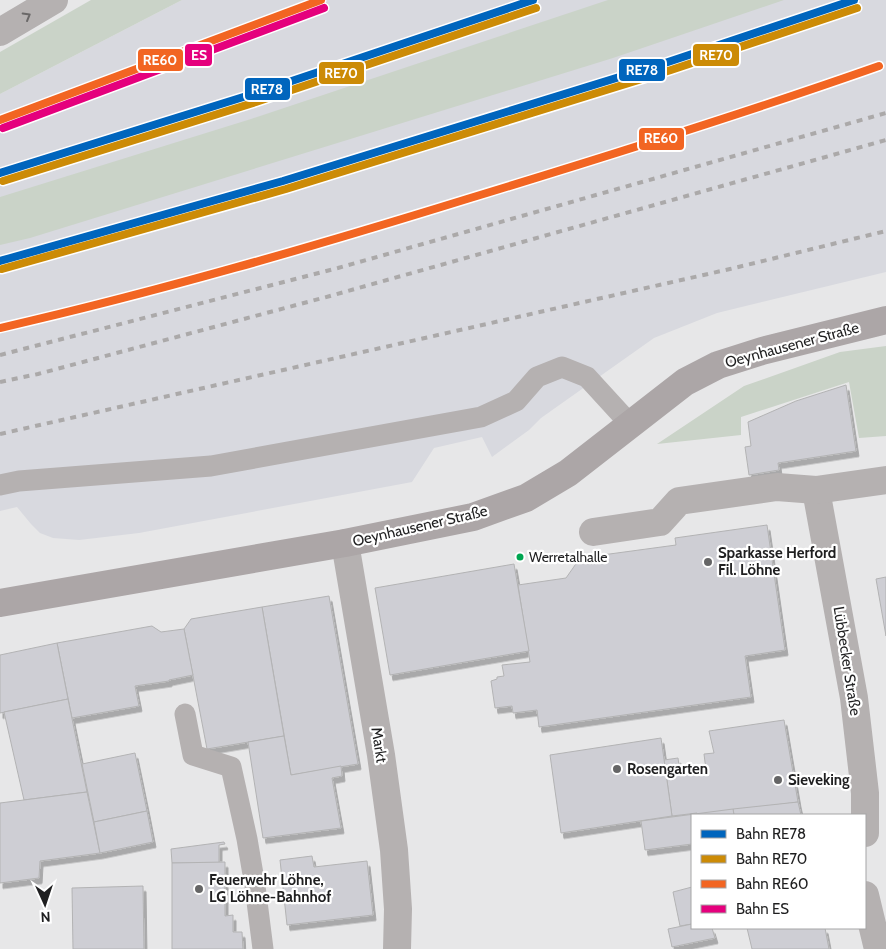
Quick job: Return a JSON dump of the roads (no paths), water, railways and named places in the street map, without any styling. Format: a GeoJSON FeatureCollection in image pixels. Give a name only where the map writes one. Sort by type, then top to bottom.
{"type":"FeatureCollection","features":[{"type":"Feature","properties":{"kind":"main road","name":"Oeynhausener Straße"},"geometry":{"type":"LineString","coordinates":[[0,602],[345,543],[473,517],[526,498],[568,473],[685,382],[718,365],[762,351],[886,320]]}},
{"type":"Feature","properties":{"kind":"street"},"geometry":{"type":"LineString","coordinates":[[0,32],[54,0]]}},
{"type":"Feature","properties":{"kind":"street"},"geometry":{"type":"LineString","coordinates":[[593,532],[660,522],[679,501],[777,487],[816,490],[886,480]]}},
{"type":"Feature","properties":{"kind":"street","name":"Lübbecker Straße"},"geometry":{"type":"LineString","coordinates":[[816,490],[854,698],[865,793],[865,814]]}},
{"type":"Feature","properties":{"kind":"street","name":"Markt"},"geometry":{"type":"LineString","coordinates":[[345,543],[381,755],[394,850],[398,909],[397,949]]}},
{"type":"Feature","properties":{"kind":"street"},"geometry":{"type":"LineString","coordinates":[[866,899],[878,949]]}},
{"type":"Feature","properties":{"kind":"lane"},"geometry":{"type":"LineString","coordinates":[[0,485],[19,481],[211,466],[481,416],[516,401],[537,377],[562,367],[587,377],[630,424]]}},
{"type":"Feature","properties":{"kind":"lane"},"geometry":{"type":"LineString","coordinates":[[185,714],[193,755],[231,767],[247,839],[263,949]]}},
{"type":"Feature","properties":{"kind":"railway"},"geometry":{"type":"LineString","coordinates":[[0,355],[338,268],[886,113]]}},
{"type":"Feature","properties":{"kind":"railway"},"geometry":{"type":"LineString","coordinates":[[0,382],[38,374],[330,296],[886,140]]}},
{"type":"Feature","properties":{"kind":"railway"},"geometry":{"type":"LineString","coordinates":[[0,434],[730,269],[886,231]]}},
{"type":"Feature","properties":{"kind":"rail line","name":"RE60"},"geometry":{"type":"LineString","coordinates":[[0,120],[321,0]]}},
{"type":"Feature","properties":{"kind":"rail line","name":"RE78"},"geometry":{"type":"LineString","coordinates":[[0,173],[253,94],[533,0]]}},
{"type":"Feature","properties":{"kind":"rail line","name":"RE78"},"geometry":{"type":"LineString","coordinates":[[0,261],[283,181],[668,62],[854,0]]}},
{"type":"Feature","properties":{"kind":"rail line","name":"ES"},"geometry":{"type":"LineString","coordinates":[[3,128],[324,8]]}},
{"type":"Feature","properties":{"kind":"rail line","name":"RE70"},"geometry":{"type":"LineString","coordinates":[[3,181],[256,102],[536,8]]}},
{"type":"Feature","properties":{"kind":"rail line","name":"RE70"},"geometry":{"type":"LineString","coordinates":[[2,269],[286,189],[671,70],[857,8]]}},
{"type":"Feature","properties":{"kind":"rail line","name":"RE60"},"geometry":{"type":"LineString","coordinates":[[0,328],[176,284],[351,234],[674,135],[879,66]]}},
{"type":"Feature","properties":{"kind":"place","name":"Werretalhalle"},"geometry":{"type":"Point","coordinates":[520,557]}},
{"type":"Feature","properties":{"kind":"place","name":"Sparkasse Herford Fil. Löhne"},"geometry":{"type":"Point","coordinates":[708,562]}},
{"type":"Feature","properties":{"kind":"place","name":"Rosengarten"},"geometry":{"type":"Point","coordinates":[617,769]}},
{"type":"Feature","properties":{"kind":"place","name":"Sieveking"},"geometry":{"type":"Point","coordinates":[778,780]}},
{"type":"Feature","properties":{"kind":"place","name":"Feuerwehr Löhne, LG Löhne-Bahnhof"},"geometry":{"type":"Point","coordinates":[199,889]}}]}
